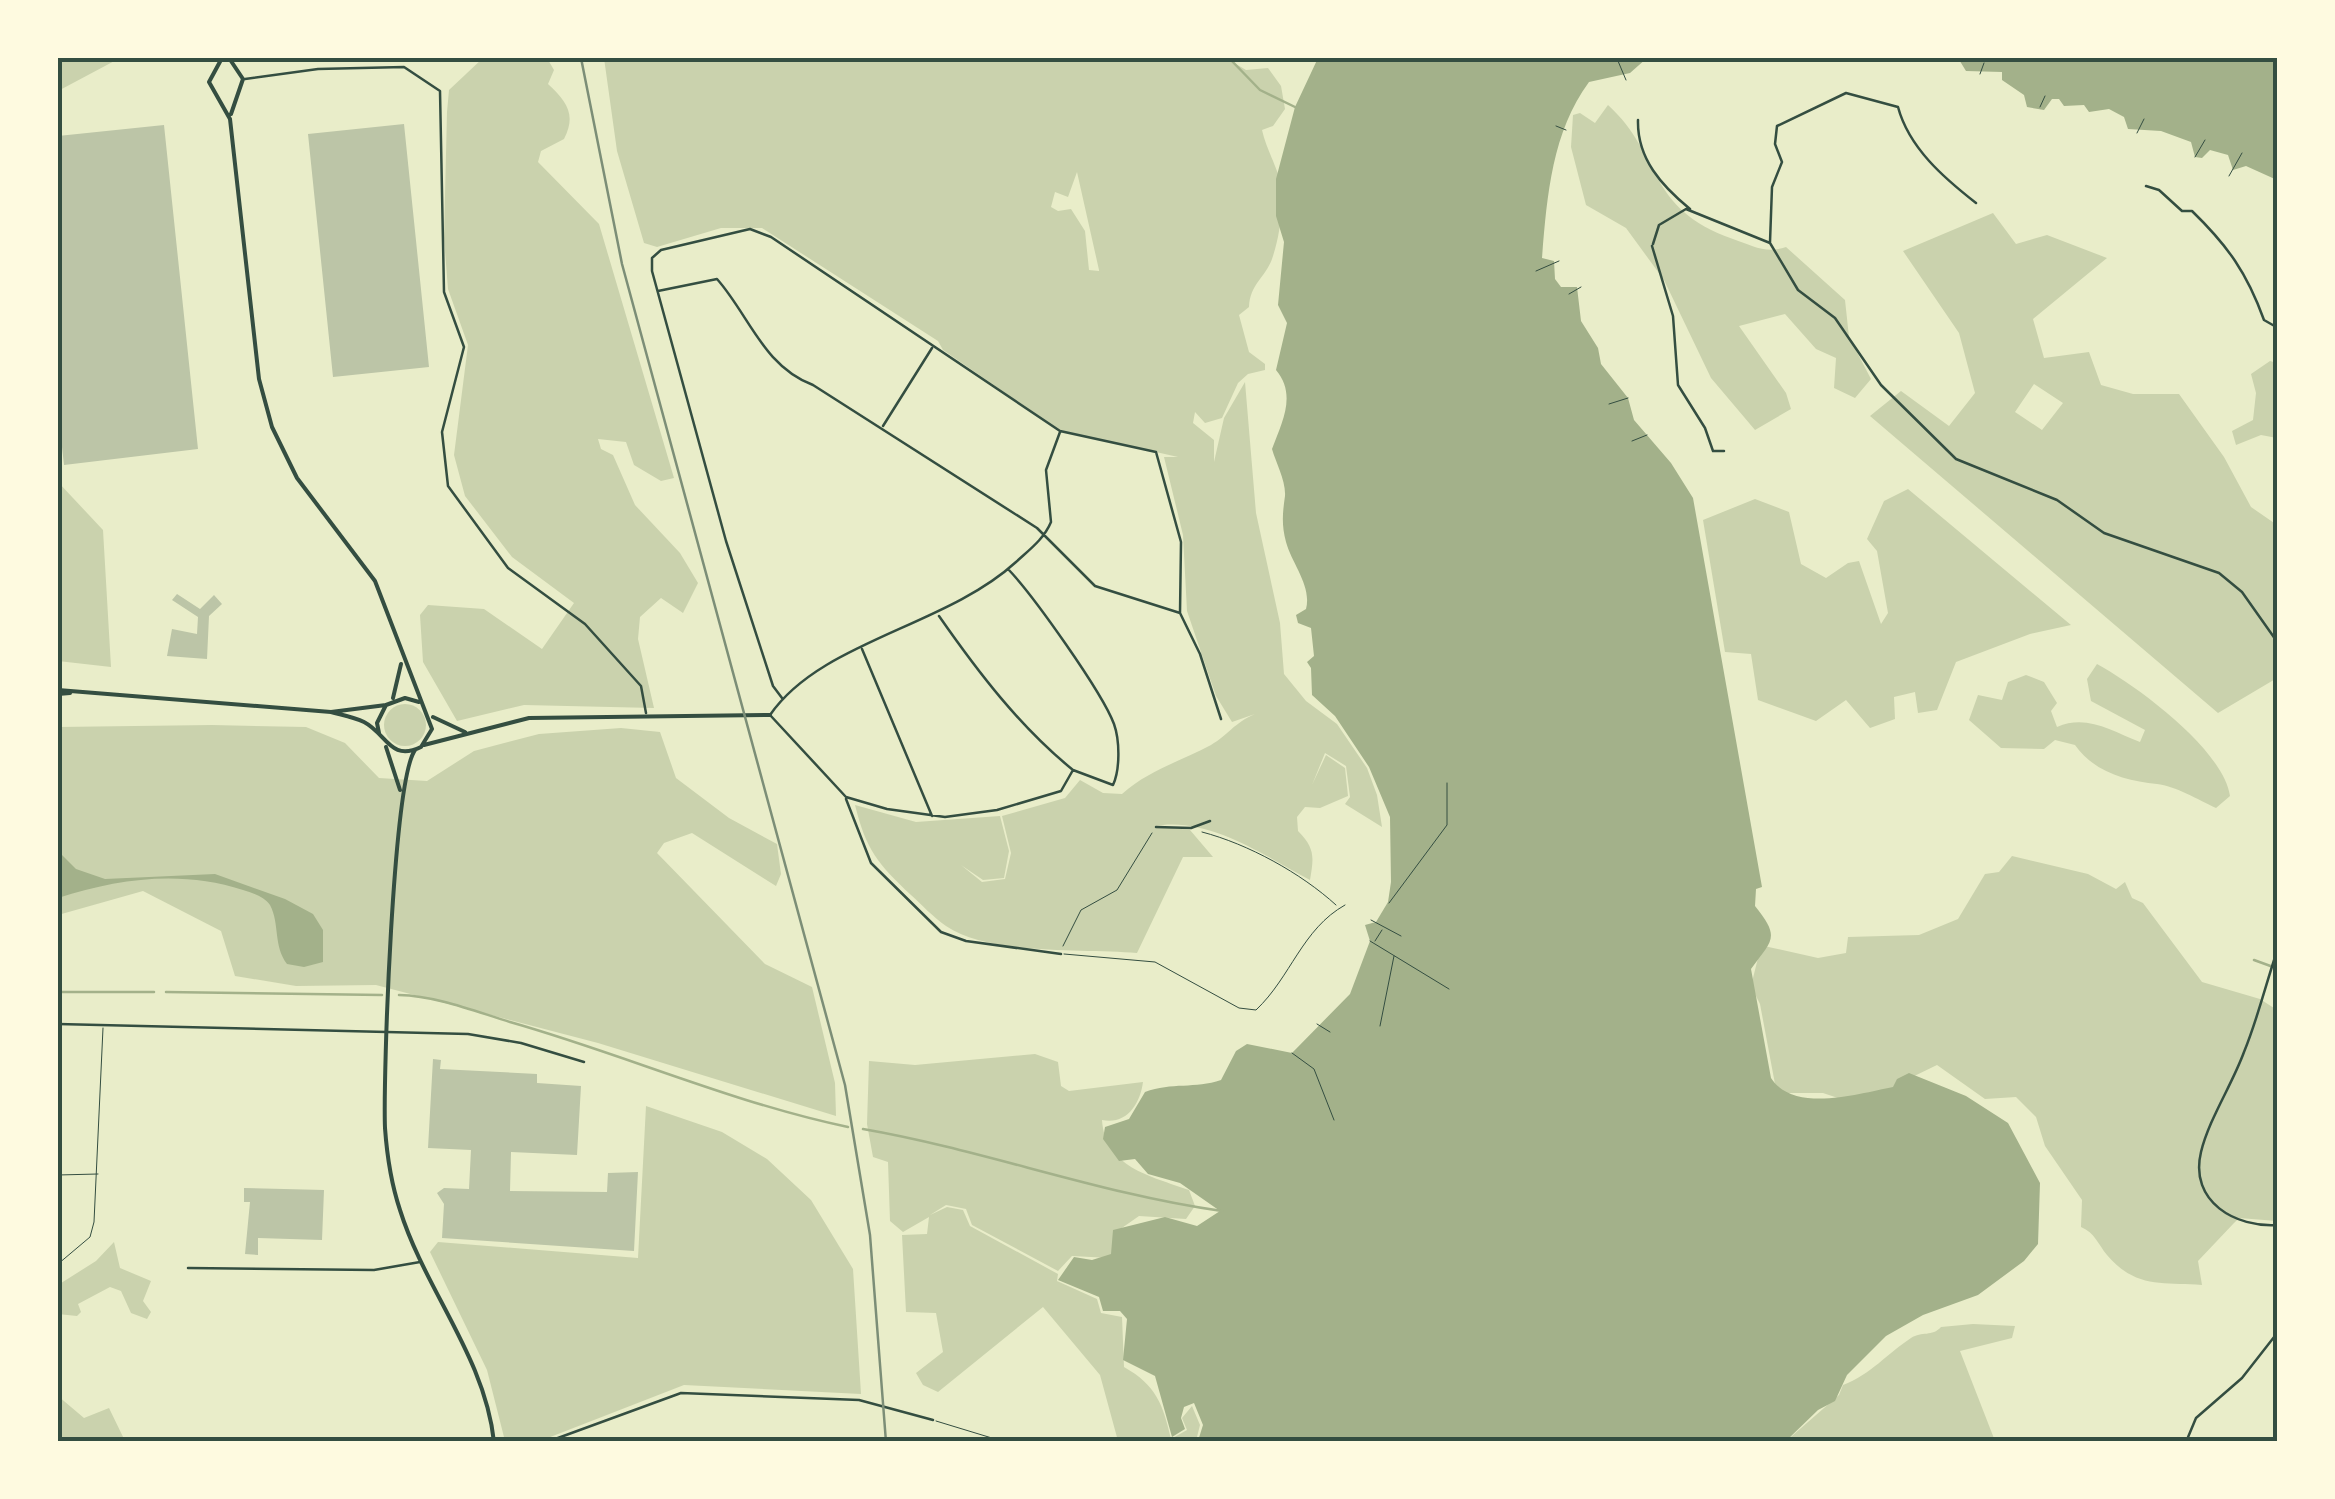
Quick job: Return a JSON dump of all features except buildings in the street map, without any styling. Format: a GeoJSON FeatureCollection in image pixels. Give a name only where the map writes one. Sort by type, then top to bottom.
{"type":"FeatureCollection","features":[{"type":"Feature","properties":{"kind":"street"},"geometry":{"type":"LineString","coordinates":[[222,58],[209,82],[230,119]]}},
{"type":"Feature","properties":{"kind":"street"},"geometry":{"type":"LineString","coordinates":[[229,58],[244,79]]}},
{"type":"Feature","properties":{"kind":"street"},"geometry":{"type":"LineString","coordinates":[[218,66],[235,66]]}},
{"type":"Feature","properties":{"kind":"street"},"geometry":{"type":"LineString","coordinates":[[244,79],[367,66],[404,67],[440,91],[444,292],[464,347],[442,432],[448,486],[508,568],[585,624],[641,686],[646,716]]}},
{"type":"Feature","properties":{"kind":"street"},"geometry":{"type":"LineString","coordinates":[[244,79],[234,96],[230,119],[259,379],[272,427],[297,478],[375,581],[401,660],[424,706],[440,724],[469,733]]}},
{"type":"Feature","properties":{"kind":"street"},"geometry":{"type":"LineString","coordinates":[[1976,203],[1929,162],[1906,128],[1898,107],[1846,93],[1776,126],[1782,162],[1772,187],[1770,243],[1798,290],[1835,318],[1880,386],[1956,459],[2057,500],[2104,533],[2219,573],[2242,592],[2278,643]]}},
{"type":"Feature","properties":{"kind":"street"},"geometry":{"type":"LineString","coordinates":[[220,97],[234,96]]}},
{"type":"Feature","properties":{"kind":"street"},"geometry":{"type":"LineString","coordinates":[[1638,120],[1641,150],[1659,181],[1692,210],[1770,243]]}},
{"type":"Feature","properties":{"kind":"street"},"geometry":{"type":"LineString","coordinates":[[2146,186],[2160,190],[2178,208],[2192,211],[2217,232],[2258,296],[2264,320],[2278,328]]}},
{"type":"Feature","properties":{"kind":"street"},"geometry":{"type":"LineString","coordinates":[[1692,210],[1678,211],[1659,225],[1652,245],[1672,316],[1678,386],[1705,428],[1713,451],[1724,451]]}},
{"type":"Feature","properties":{"kind":"street"},"geometry":{"type":"LineString","coordinates":[[782,698],[767,670],[726,540],[651,264],[660,250],[756,230],[1060,432],[1156,452],[1181,542],[1180,613],[1200,654],[1221,719]]}},
{"type":"Feature","properties":{"kind":"street"},"geometry":{"type":"LineString","coordinates":[[656,292],[717,278],[784,370],[1004,504],[1104,591],[1180,613]]}},
{"type":"Feature","properties":{"kind":"street"},"geometry":{"type":"LineString","coordinates":[[883,427],[934,346]]}},
{"type":"Feature","properties":{"kind":"street"},"geometry":{"type":"LineString","coordinates":[[770,715],[782,698],[814,670],[973,597],[1044,536],[1052,517],[1048,461],[1060,432]]}},
{"type":"Feature","properties":{"kind":"street"},"geometry":{"type":"LineString","coordinates":[[938,615],[1041,744],[1073,770],[1113,785],[1118,774],[1114,724],[1040,609],[1008,570]]}},
{"type":"Feature","properties":{"kind":"street"},"geometry":{"type":"LineString","coordinates":[[862,649],[932,817]]}},
{"type":"Feature","properties":{"kind":"street"},"geometry":{"type":"LineString","coordinates":[[401,660],[378,723],[394,765],[401,799]]}},
{"type":"Feature","properties":{"kind":"street"},"geometry":{"type":"LineString","coordinates":[[58,692],[331,712],[363,722],[400,752],[529,718],[770,715],[846,798],[871,863],[941,932],[966,941],[1061,954]]}},
{"type":"Feature","properties":{"kind":"street"},"geometry":{"type":"LineString","coordinates":[[331,712],[405,698],[424,706]]}},
{"type":"Feature","properties":{"kind":"street"},"geometry":{"type":"LineString","coordinates":[[424,745],[432,729],[429,712]]}},
{"type":"Feature","properties":{"kind":"street"},"geometry":{"type":"LineString","coordinates":[[415,750],[401,799],[388,1032],[389,1164],[401,1213],[421,1262],[480,1380],[494,1442]]}},
{"type":"Feature","properties":{"kind":"street"},"geometry":{"type":"LineString","coordinates":[[846,798],[932,817],[997,810],[1061,792],[1073,770]]}},
{"type":"Feature","properties":{"kind":"street"},"geometry":{"type":"LineString","coordinates":[[1156,827],[1191,828],[1210,821]]}},
{"type":"Feature","properties":{"kind":"street"},"geometry":{"type":"LineString","coordinates":[[2278,948],[2252,1033],[2200,1154],[2200,1170],[2215,1204],[2226,1216],[2250,1226],[2278,1225]]}},
{"type":"Feature","properties":{"kind":"street"},"geometry":{"type":"LineString","coordinates":[[58,1024],[486,1036],[584,1062]]}},
{"type":"Feature","properties":{"kind":"street"},"geometry":{"type":"LineString","coordinates":[[188,1268],[374,1270],[421,1262]]}},
{"type":"Feature","properties":{"kind":"street"},"geometry":{"type":"LineString","coordinates":[[2186,1442],[2196,1418],[2242,1378],[2278,1332]]}},
{"type":"Feature","properties":{"kind":"street"},"geometry":{"type":"LineString","coordinates":[[547,1442],[681,1392],[873,1404],[933,1420]]}},
{"type":"Feature","properties":{"kind":"lane"},"geometry":{"type":"LineString","coordinates":[[1061,954],[1154,962],[1240,1008],[1256,1010],[1279,986],[1316,924],[1345,904]]}},
{"type":"Feature","properties":{"kind":"lane"},"geometry":{"type":"LineString","coordinates":[[58,1264],[90,1237],[98,1174],[103,1026]]}},
{"type":"Feature","properties":{"kind":"lane"},"geometry":{"type":"LineString","coordinates":[[58,1175],[98,1174]]}},
{"type":"Feature","properties":{"kind":"lane"},"geometry":{"type":"LineString","coordinates":[[933,1420],[1005,1442]]}},
{"type":"Feature","properties":{"kind":"path"},"geometry":{"type":"LineString","coordinates":[[1618,61],[1626,80]]}},
{"type":"Feature","properties":{"kind":"path"},"geometry":{"type":"LineString","coordinates":[[1980,74],[1984,63]]}},
{"type":"Feature","properties":{"kind":"path"},"geometry":{"type":"LineString","coordinates":[[2040,107],[2045,96]]}},
{"type":"Feature","properties":{"kind":"path"},"geometry":{"type":"LineString","coordinates":[[2137,133],[2144,119]]}},
{"type":"Feature","properties":{"kind":"path"},"geometry":{"type":"LineString","coordinates":[[1556,126],[1566,130]]}},
{"type":"Feature","properties":{"kind":"path"},"geometry":{"type":"LineString","coordinates":[[2194,156],[2205,140]]}},
{"type":"Feature","properties":{"kind":"path"},"geometry":{"type":"LineString","coordinates":[[2228,176],[2242,154]]}},
{"type":"Feature","properties":{"kind":"path"},"geometry":{"type":"LineString","coordinates":[[1536,270],[1559,261]]}},
{"type":"Feature","properties":{"kind":"path"},"geometry":{"type":"LineString","coordinates":[[1569,294],[1581,287]]}},
{"type":"Feature","properties":{"kind":"path"},"geometry":{"type":"LineString","coordinates":[[1610,404],[1628,398]]}},
{"type":"Feature","properties":{"kind":"path"},"geometry":{"type":"LineString","coordinates":[[1632,441],[1647,435]]}},
{"type":"Feature","properties":{"kind":"path"},"geometry":{"type":"LineString","coordinates":[[1389,902],[1447,824],[1447,783]]}},
{"type":"Feature","properties":{"kind":"path"},"geometry":{"type":"LineString","coordinates":[[1061,954],[1081,910],[1123,883],[1156,827]]}},
{"type":"Feature","properties":{"kind":"path"},"geometry":{"type":"LineString","coordinates":[[1204,832],[1222,837],[1290,873],[1318,889],[1339,908]]}},
{"type":"Feature","properties":{"kind":"path"},"geometry":{"type":"LineString","coordinates":[[1370,920],[1401,936]]}},
{"type":"Feature","properties":{"kind":"path"},"geometry":{"type":"LineString","coordinates":[[1374,943],[1384,927]]}},
{"type":"Feature","properties":{"kind":"path"},"geometry":{"type":"LineString","coordinates":[[1370,941],[1449,989]]}},
{"type":"Feature","properties":{"kind":"path"},"geometry":{"type":"LineString","coordinates":[[1380,1026],[1395,955]]}},
{"type":"Feature","properties":{"kind":"path"},"geometry":{"type":"LineString","coordinates":[[1317,1024],[1330,1032]]}},
{"type":"Feature","properties":{"kind":"path"},"geometry":{"type":"LineString","coordinates":[[1292,1053],[1314,1069],[1334,1120]]}},
{"type":"Feature","properties":{"kind":"shaded area"},"geometry":{"type":"Polygon","coordinates":[[[58,58],[120,58],[58,91],[58,58]]]}},
{"type":"Feature","properties":{"kind":"shaded area"},"geometry":{"type":"Polygon","coordinates":[[[483,58],[547,58],[554,70],[548,84],[564,102],[570,122],[564,139],[541,151],[538,162],[599,224],[674,478],[661,481],[634,465],[626,442],[598,439],[601,449],[613,455],[635,505],[680,553],[698,583],[683,613],[661,598],[640,617],[638,639],[654,708],[524,705],[457,721],[423,662],[420,615],[428,605],[484,609],[542,649],[574,603],[512,557],[465,496],[454,455],[468,345],[448,289],[444,238],[447,112],[449,90],[483,58]]]}},
{"type":"Feature","properties":{"kind":"shaded area"},"geometry":{"type":"Polygon","coordinates":[[[604,58],[1226,58],[1246,70],[1268,68],[1281,86],[1285,109],[1273,126],[1262,130],[1280,181],[1280,221],[1269,266],[1252,292],[1249,307],[1239,315],[1249,352],[1265,364],[1265,370],[1248,374],[1238,383],[1222,418],[1205,423],[1195,412],[1193,423],[1214,440],[1214,462],[1224,418],[1245,382],[1256,513],[1280,623],[1284,674],[1306,701],[1337,724],[1367,768],[1377,795],[1382,827],[1345,804],[1350,797],[1346,766],[1325,753],[1312,785],[1326,755],[1345,768],[1348,796],[1320,808],[1305,807],[1297,817],[1298,831],[1312,853],[1310,880],[1215,832],[1175,824],[1154,826],[1190,830],[1213,857],[1183,857],[1137,953],[1038,949],[987,942],[965,936],[932,915],[875,855],[855,805],[916,822],[1000,816],[1009,851],[1004,878],[983,880],[961,865],[982,882],[1005,879],[1011,853],[1002,816],[1065,798],[1080,780],[1103,793],[1122,794],[1154,772],[1211,745],[1255,714],[1232,722],[1216,696],[1187,611],[1183,535],[1164,457],[1178,457],[1059,430],[943,350],[938,341],[762,228],[721,228],[657,247],[644,243],[617,151],[604,58]],[[1077,172],[1068,197],[1055,192],[1051,207],[1058,211],[1071,209],[1085,231],[1089,270],[1099,271],[1077,172]]]}},
{"type":"Feature","properties":{"kind":"shaded area"},"geometry":{"type":"Polygon","coordinates":[[[1318,58],[1647,58],[1630,73],[1589,82],[1577,101],[1559,143],[1542,258],[1554,261],[1555,279],[1561,287],[1577,287],[1581,321],[1598,348],[1601,364],[1628,398],[1634,420],[1671,463],[1693,498],[1762,887],[1756,889],[1755,906],[1771,932],[1768,945],[1751,969],[1771,1078],[1795,1095],[1829,1098],[1893,1087],[1897,1079],[1909,1073],[1966,1096],[2008,1123],[2040,1183],[2038,1244],[2024,1261],[1978,1295],[1923,1315],[1886,1336],[1847,1375],[1835,1401],[1818,1410],[1785,1442],[1198,1441],[1203,1425],[1194,1403],[1184,1407],[1181,1418],[1185,1429],[1172,1437],[1155,1376],[1123,1360],[1127,1319],[1120,1311],[1103,1311],[1099,1297],[1058,1280],[1074,1257],[1092,1260],[1111,1254],[1113,1230],[1165,1217],[1197,1226],[1220,1211],[1180,1183],[1148,1174],[1135,1159],[1119,1161],[1103,1139],[1105,1127],[1129,1119],[1145,1092],[1221,1080],[1236,1051],[1247,1044],[1292,1053],[1350,994],[1370,941],[1365,925],[1376,922],[1388,902],[1390,817],[1369,767],[1335,716],[1312,695],[1311,668],[1307,662],[1314,656],[1311,628],[1298,623],[1296,615],[1306,609],[1306,592],[1286,542],[1285,490],[1272,449],[1287,399],[1276,370],[1287,323],[1278,305],[1284,242],[1276,216],[1276,179],[1295,107],[1318,58]]]}},
{"type":"Feature","properties":{"kind":"shaded area"},"geometry":{"type":"Polygon","coordinates":[[[1958,58],[2277,58],[2277,180],[2246,166],[2233,170],[2228,155],[2210,150],[2202,158],[2195,157],[2191,142],[2161,131],[2128,129],[2124,117],[2109,109],[2089,112],[2084,105],[2064,106],[2059,99],[2052,99],[2044,110],[2027,107],[2024,95],[2002,80],[2002,72],[1966,71],[1958,58]]]}},
{"type":"Feature","properties":{"kind":"shaded area"},"geometry":{"type":"Polygon","coordinates":[[[1608,105],[1626,124],[1669,196],[1684,212],[1705,226],[1753,246],[1772,250],[1786,247],[1845,300],[1849,337],[1871,379],[1855,398],[1834,388],[1836,358],[1816,349],[1785,314],[1739,326],[1786,393],[1791,409],[1755,430],[1711,378],[1664,280],[1626,228],[1586,205],[1571,147],[1573,115],[1580,113],[1595,123],[1608,105]]]}},
{"type":"Feature","properties":{"kind":"shaded area"},"geometry":{"type":"Polygon","coordinates":[[[1993,213],[2016,244],[2047,235],[2107,258],[2033,319],[2044,358],[2089,352],[2101,385],[2133,394],[2179,394],[2224,457],[2251,507],[2277,525],[2277,678],[2218,713],[1870,416],[1901,391],[1949,426],[1975,393],[1959,333],[1903,251],[1993,213]],[[2034,384],[2015,412],[2042,430],[2063,403],[2034,384]]]}},
{"type":"Feature","properties":{"kind":"shaded area"},"geometry":{"type":"Polygon","coordinates":[[[2270,361],[2277,363],[2277,438],[2261,435],[2236,445],[2232,431],[2253,420],[2256,393],[2251,374],[2270,361]]]}},
{"type":"Feature","properties":{"kind":"shaded area"},"geometry":{"type":"Polygon","coordinates":[[[58,482],[103,530],[111,667],[58,661],[58,482]]]}},
{"type":"Feature","properties":{"kind":"shaded area"},"geometry":{"type":"Polygon","coordinates":[[[1908,489],[2071,625],[2030,634],[1956,662],[1937,710],[1918,713],[1915,692],[1894,697],[1895,719],[1870,728],[1846,700],[1816,721],[1758,700],[1751,654],[1725,652],[1703,520],[1755,499],[1789,512],[1801,564],[1826,578],[1848,563],[1859,561],[1881,624],[1888,613],[1877,551],[1867,539],[1884,501],[1908,489]]]}},
{"type":"Feature","properties":{"kind":"shaded area"},"geometry":{"type":"Polygon","coordinates":[[[2097,664],[2155,703],[2195,739],[2224,778],[2230,796],[2216,808],[2171,787],[2112,774],[2091,762],[2075,745],[2055,740],[2044,749],[2001,748],[1969,720],[1978,695],[2002,700],[2008,682],[2026,675],[2044,682],[2057,703],[2051,711],[2057,727],[2089,723],[2140,742],[2145,730],[2091,701],[2087,679],[2097,664]]]}},
{"type":"Feature","properties":{"kind":"shaded area"},"geometry":{"type":"Polygon","coordinates":[[[405,704],[420,710],[426,725],[420,740],[405,746],[390,740],[384,725],[390,710],[405,704]]]}},
{"type":"Feature","properties":{"kind":"shaded area"},"geometry":{"type":"Polygon","coordinates":[[[58,727],[306,727],[345,743],[379,778],[427,781],[474,751],[539,734],[621,728],[660,732],[676,778],[729,818],[777,844],[781,874],[776,886],[692,833],[664,843],[657,853],[765,964],[812,987],[835,1083],[836,1116],[598,1043],[376,985],[296,986],[235,976],[221,931],[143,891],[58,915],[58,727]]]}},
{"type":"Feature","properties":{"kind":"shaded area"},"geometry":{"type":"Polygon","coordinates":[[[58,851],[76,869],[105,879],[215,874],[285,899],[313,914],[323,930],[323,962],[304,967],[287,964],[267,902],[220,884],[150,879],[58,898],[58,851]]]}},
{"type":"Feature","properties":{"kind":"shaded area"},"geometry":{"type":"Polygon","coordinates":[[[2012,856],[2088,874],[2116,889],[2125,882],[2132,898],[2143,903],[2202,982],[2260,999],[2277,1010],[2277,1221],[2239,1218],[2198,1261],[2202,1285],[2140,1279],[2107,1255],[2081,1227],[2082,1200],[2045,1146],[2036,1117],[2016,1097],[1985,1099],[1937,1065],[1906,1080],[1905,1085],[1847,1101],[1823,1093],[1785,1093],[1775,1084],[1760,1004],[1751,986],[1764,946],[1818,958],[1846,953],[1848,937],[1919,935],[1958,919],[1985,874],[1999,872],[2012,856]]]}},
{"type":"Feature","properties":{"kind":"shaded area"},"geometry":{"type":"Polygon","coordinates":[[[1035,1054],[1058,1062],[1061,1086],[1069,1091],[1143,1082],[1130,1112],[1111,1121],[1102,1120],[1105,1136],[1111,1149],[1132,1167],[1189,1190],[1195,1206],[1186,1219],[1139,1216],[1119,1230],[1110,1258],[1072,1256],[1058,1271],[972,1225],[966,1209],[946,1205],[930,1215],[947,1207],[963,1210],[970,1226],[1058,1274],[1057,1281],[1097,1299],[1101,1313],[1122,1317],[1124,1367],[1151,1388],[1171,1439],[1187,1430],[1182,1418],[1192,1406],[1200,1425],[1196,1441],[1118,1441],[1100,1375],[1043,1307],[938,1392],[923,1385],[916,1373],[943,1352],[936,1313],[906,1312],[902,1235],[927,1234],[929,1217],[903,1232],[890,1221],[888,1162],[873,1157],[867,1124],[869,1061],[915,1065],[1035,1054]]]}},
{"type":"Feature","properties":{"kind":"shaded area"},"geometry":{"type":"Polygon","coordinates":[[[646,1106],[722,1132],[767,1159],[811,1200],[853,1269],[861,1394],[684,1385],[540,1441],[505,1441],[487,1370],[430,1252],[438,1242],[638,1258],[646,1106]]]}},
{"type":"Feature","properties":{"kind":"shaded area"},"geometry":{"type":"Polygon","coordinates":[[[114,1242],[120,1268],[151,1281],[143,1301],[151,1312],[147,1319],[131,1313],[121,1291],[110,1287],[78,1304],[81,1312],[77,1316],[58,1314],[58,1285],[96,1261],[114,1242]]]}},
{"type":"Feature","properties":{"kind":"shaded area"},"geometry":{"type":"Polygon","coordinates":[[[2015,1326],[2012,1338],[1960,1351],[1995,1441],[1785,1442],[1839,1395],[1843,1385],[1870,1370],[1911,1338],[1941,1327],[2015,1326]]]}},
{"type":"Feature","properties":{"kind":"shaded area"},"geometry":{"type":"Polygon","coordinates":[[[58,1396],[84,1418],[109,1408],[125,1441],[58,1441],[58,1396]]]}},
{"type":"Feature","properties":{"kind":"waterway"},"geometry":{"type":"LineString","coordinates":[[1229,58],[1260,90],[1295,107]]}},
{"type":"Feature","properties":{"kind":"waterway"},"geometry":{"type":"LineString","coordinates":[[2254,960],[2276,968]]}},
{"type":"Feature","properties":{"kind":"waterway"},"geometry":{"type":"LineString","coordinates":[[58,992],[154,992]]}},
{"type":"Feature","properties":{"kind":"waterway"},"geometry":{"type":"LineString","coordinates":[[166,992],[382,995]]}},
{"type":"Feature","properties":{"kind":"waterway"},"geometry":{"type":"LineString","coordinates":[[399,995],[455,1005],[720,1092],[848,1127]]}},
{"type":"Feature","properties":{"kind":"waterway"},"geometry":{"type":"LineString","coordinates":[[863,1129],[1131,1194],[1222,1211]]}},
{"type":"Feature","properties":{"kind":"railway"},"geometry":{"type":"LineString","coordinates":[[581,58],[622,264],[845,1085],[870,1235],[886,1442]]}}]}
